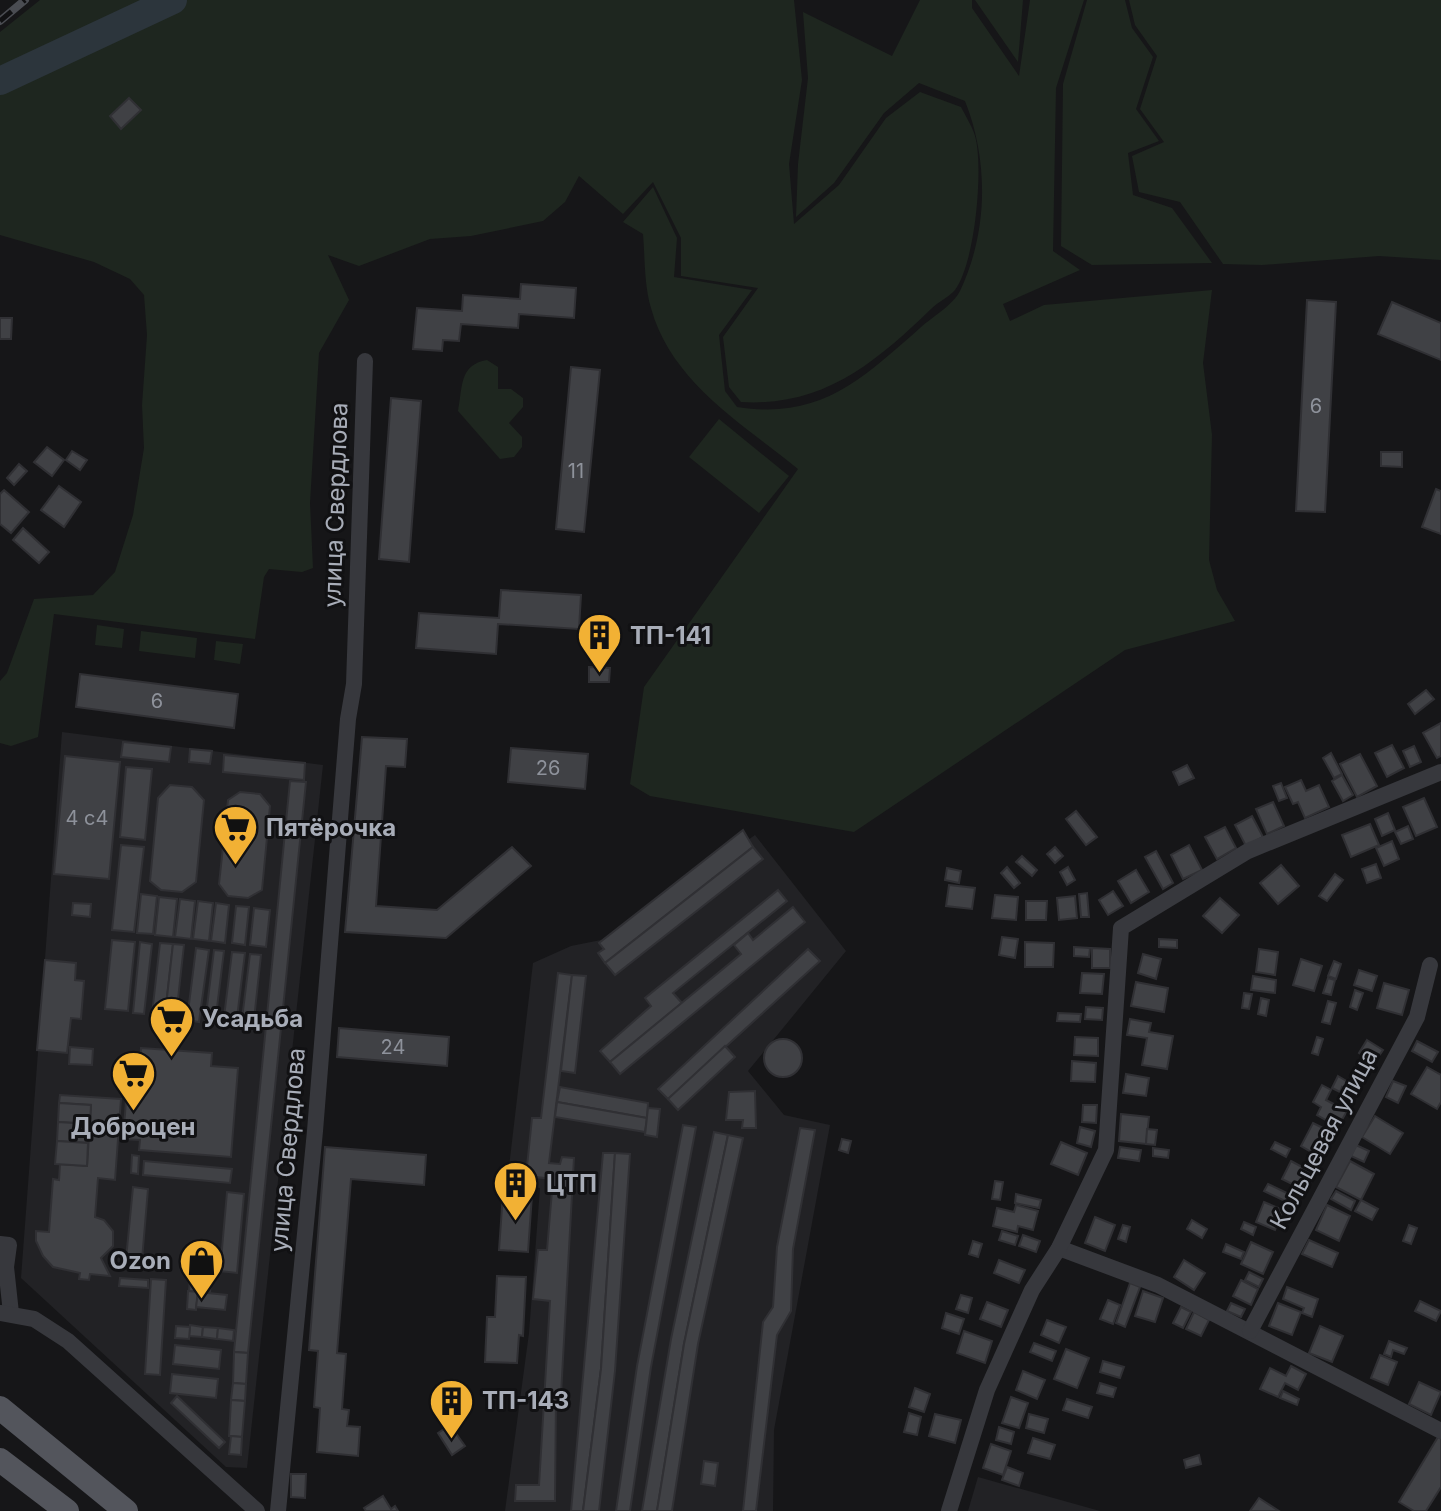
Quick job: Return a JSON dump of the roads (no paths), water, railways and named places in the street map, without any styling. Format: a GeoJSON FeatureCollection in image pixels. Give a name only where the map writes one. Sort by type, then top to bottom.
{"type":"FeatureCollection","features":[{"type":"Feature","properties":{"kind":"main road"},"geometry":{"type":"LineString","coordinates":[[5,1422],[126,1511]]}},
{"type":"Feature","properties":{"kind":"main road"},"geometry":{"type":"LineString","coordinates":[[0,1460],[67,1511]]}},
{"type":"Feature","properties":{"kind":"street","name":"улица Свердлова"},"geometry":{"type":"LineString","coordinates":[[278,1511],[316,1117],[348,719],[354,684],[365,361]]}},
{"type":"Feature","properties":{"kind":"street"},"geometry":{"type":"LineString","coordinates":[[949,1511],[987,1390],[1032,1290],[1059,1248],[1106,1150],[1121,928],[1248,851],[1441,772]]}},
{"type":"Feature","properties":{"kind":"street","name":"Кольцевая улица"},"geometry":{"type":"LineString","coordinates":[[1250,1331],[1417,1017],[1430,965]]}},
{"type":"Feature","properties":{"kind":"street"},"geometry":{"type":"LineString","coordinates":[[0,1244],[9,1245],[5,1313],[34,1319],[68,1341],[257,1511]]}},
{"type":"Feature","properties":{"kind":"street"},"geometry":{"type":"LineString","coordinates":[[1059,1248],[1158,1285],[1441,1431]]}},
{"type":"Feature","properties":{"kind":"waterway"},"geometry":{"type":"LineString","coordinates":[[0,81],[173,0]]}},
{"type":"Feature","properties":{"kind":"railway"},"geometry":{"type":"LineString","coordinates":[[0,21],[25,0]]}},
{"type":"Feature","properties":{"kind":"place","name":"ТП-141"},"geometry":{"type":"Point","coordinates":[599,675]}},
{"type":"Feature","properties":{"kind":"place","name":"Пятёрочка"},"geometry":{"type":"Point","coordinates":[235,867]}},
{"type":"Feature","properties":{"kind":"place","name":"Усадьба"},"geometry":{"type":"Point","coordinates":[171,1058]}},
{"type":"Feature","properties":{"kind":"place","name":"Доброцен"},"geometry":{"type":"Point","coordinates":[133,1112]}},
{"type":"Feature","properties":{"kind":"place","name":"ЦТП"},"geometry":{"type":"Point","coordinates":[515,1223]}},
{"type":"Feature","properties":{"kind":"place","name":"Ozon"},"geometry":{"type":"Point","coordinates":[202,1300]}},
{"type":"Feature","properties":{"kind":"place","name":"ТП-143"},"geometry":{"type":"Point","coordinates":[451,1440]}}]}
